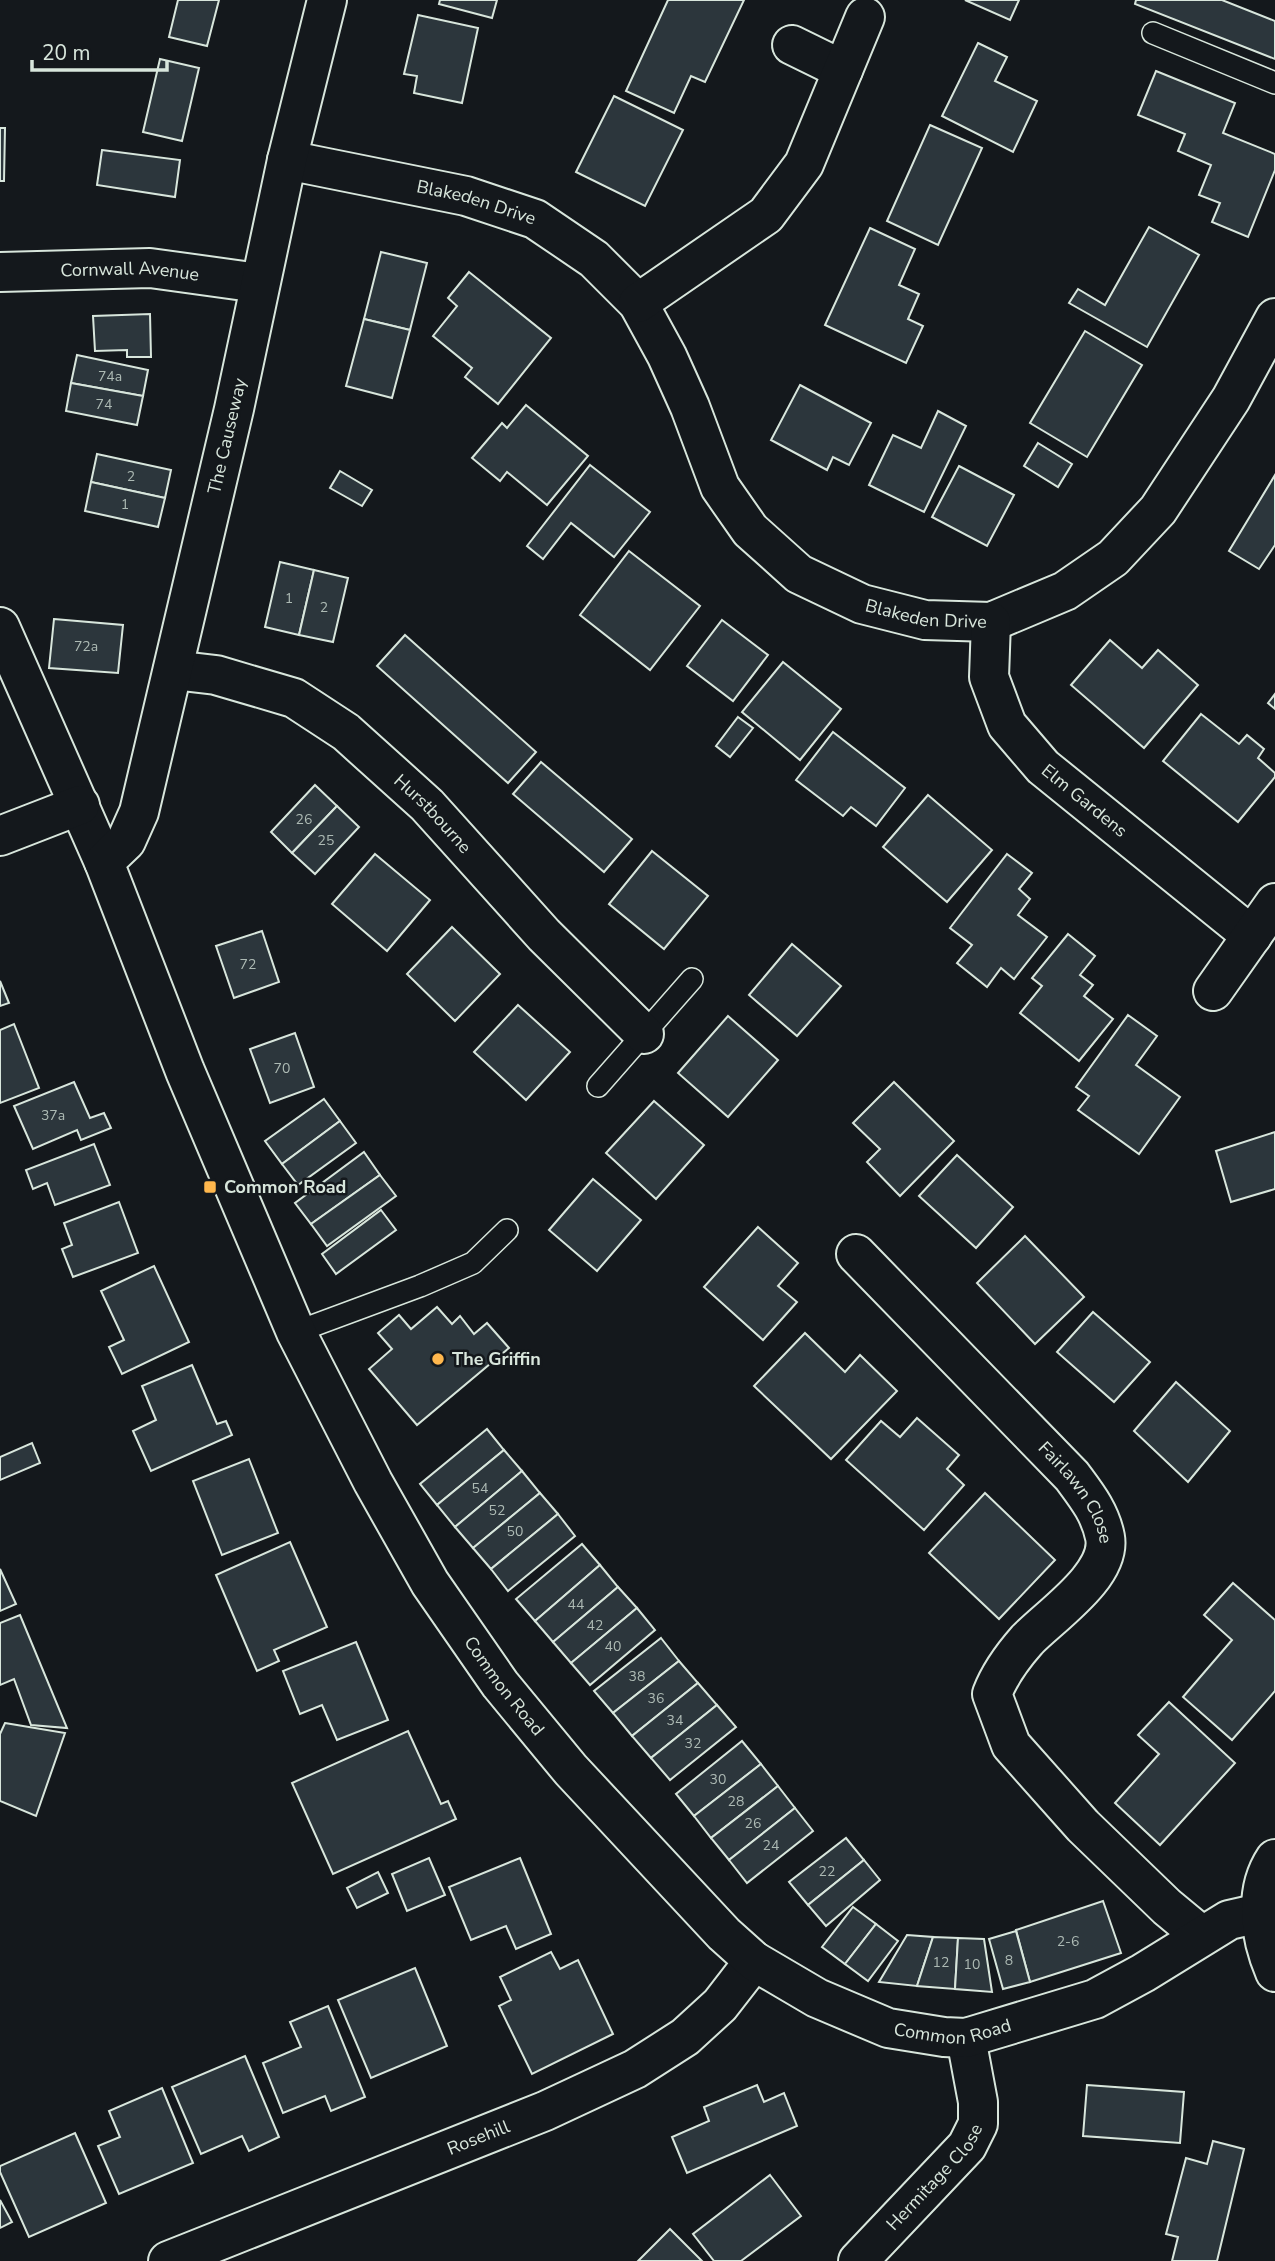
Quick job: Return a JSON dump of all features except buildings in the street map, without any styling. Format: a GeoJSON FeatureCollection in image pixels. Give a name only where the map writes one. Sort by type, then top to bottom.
{"type":"FeatureCollection","features":[{"type":"Feature","properties":{"kind":"street","name":"The Causeway"},"geometry":{"type":"LineString","coordinates":[[104,862],[127,841],[139,812],[234,409],[287,160],[327,0]]}},
{"type":"Feature","properties":{"kind":"street"},"geometry":{"type":"LineString","coordinates":[[638,303],[766,215],[804,164],[865,17]]}},
{"type":"Feature","properties":{"kind":"street"},"geometry":{"type":"LineString","coordinates":[[792,45],[843,70]]}},
{"type":"Feature","properties":{"kind":"street","name":"Blakeden Drive"},"geometry":{"type":"LineString","coordinates":[[287,160],[466,196],[535,219],[594,259],[638,303],[673,369],[720,487],[750,530],[799,574],[862,604],[925,620],[991,622],[1065,590],[1113,558],[1158,510],[1231,399],[1275,318]]}},
{"type":"Feature","properties":{"kind":"street","name":"Cornwall Avenue"},"geometry":{"type":"LineString","coordinates":[[0,272],[150,268],[259,283]]}},
{"type":"Feature","properties":{"kind":"street","name":"Elm Gardens"},"geometry":{"type":"LineString","coordinates":[[991,622],[989,677],[1007,725],[1042,767],[1252,936]]}},
{"type":"Feature","properties":{"kind":"street","name":"Common Road"},"geometry":{"type":"LineString","coordinates":[[0,627],[104,862],[185,1071],[296,1332],[373,1482],[430,1583],[500,1684],[570,1770],[724,1934],[754,1961],[817,1998],[888,2028],[966,2038],[1094,1999],[1143,1973],[1229,1920],[1260,1913]]}},
{"type":"Feature","properties":{"kind":"street","name":"Hurstbourne"},"geometry":{"type":"LineString","coordinates":[[173,670],[216,675],[293,698],[346,732],[427,805],[544,935],[644,1034]]}},
{"type":"Feature","properties":{"kind":"street"},"geometry":{"type":"LineString","coordinates":[[0,836],[80,805]]}},
{"type":"Feature","properties":{"kind":"street"},"geometry":{"type":"LineString","coordinates":[[1213,991],[1275,903]]}},
{"type":"Feature","properties":{"kind":"street","name":"Fairlawn Close"},"geometry":{"type":"LineString","coordinates":[[856,1254],[1072,1476],[1096,1508],[1105,1539],[1098,1566],[1073,1600],[1028,1640],[1000,1674],[992,1694],[1011,1745],[1083,1826],[1167,1907],[1202,1936]]}},
{"type":"Feature","properties":{"kind":"street"},"geometry":{"type":"LineString","coordinates":[[1275,1859],[1264,1885],[1260,1913],[1267,1954],[1275,1972]]}},
{"type":"Feature","properties":{"kind":"street","name":"Rosehill"},"geometry":{"type":"LineString","coordinates":[[168,2261],[545,2110],[635,2069],[694,2029],[720,2005],[754,1961]]}},
{"type":"Feature","properties":{"kind":"street","name":"Hermitage Close"},"geometry":{"type":"LineString","coordinates":[[858,2261],[967,2146],[978,2124],[978,2102],[966,2038]]}},
{"type":"Feature","properties":{"kind":"lane"},"geometry":{"type":"LineString","coordinates":[[1153,33],[1275,83]]}},
{"type":"Feature","properties":{"kind":"lane"},"geometry":{"type":"LineString","coordinates":[[598,1086],[692,979]]}},
{"type":"Feature","properties":{"kind":"lane"},"geometry":{"type":"LineString","coordinates":[[296,1332],[420,1286],[473,1263],[507,1230]]}},
{"type":"Feature","properties":{"kind":"place","name":"Common Road"},"geometry":{"type":"Point","coordinates":[210,1187]}},
{"type":"Feature","properties":{"kind":"place","name":"The Griffin"},"geometry":{"type":"Point","coordinates":[438,1359]}}]}
